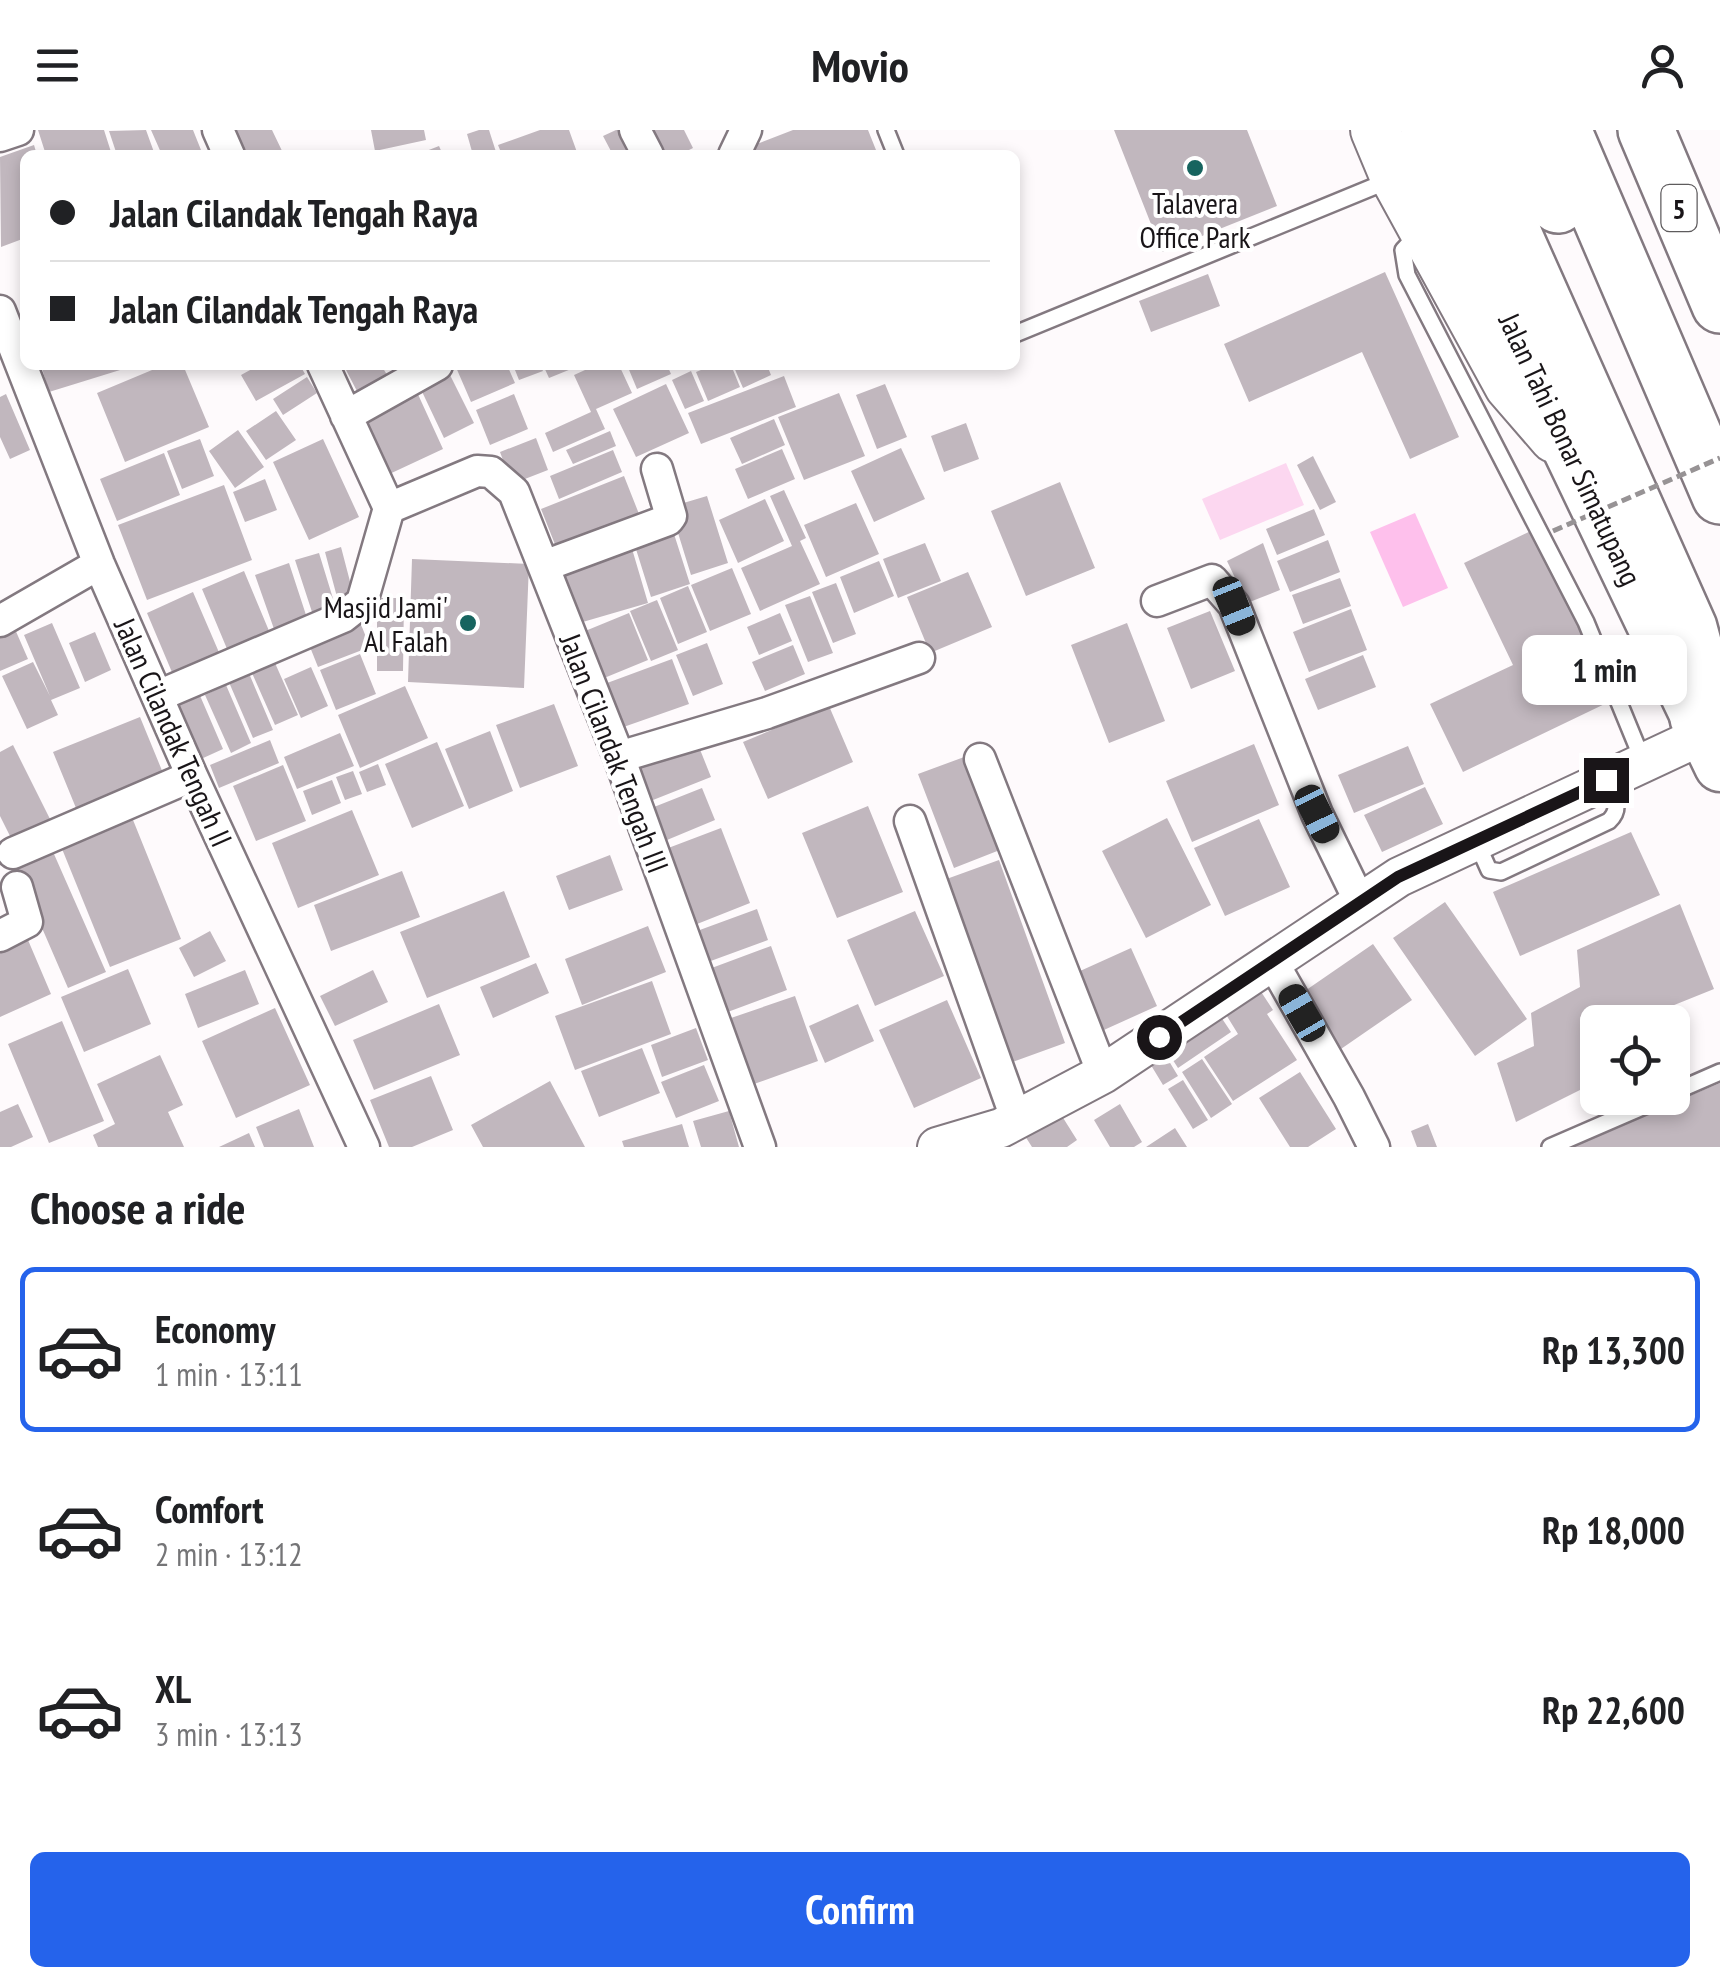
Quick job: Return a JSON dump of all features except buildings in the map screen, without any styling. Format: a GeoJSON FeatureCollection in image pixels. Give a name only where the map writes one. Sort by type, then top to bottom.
{"type":"FeatureCollection","features":[{"type":"Feature","properties":{"kind":"highway","name":"Jalan Tahi Bonar Simatupang"},"geometry":{"type":"LineString","coordinates":[[1426,130],[1540,390],[1708,739]]}},
{"type":"Feature","properties":{"kind":"highway"},"geometry":{"type":"LineString","coordinates":[[1467,130],[1689,628],[1702,676],[1708,739]]}},
{"type":"Feature","properties":{"kind":"highway"},"geometry":{"type":"LineString","coordinates":[[1521,130],[1662,411],[1675,426],[1707,448]]}},
{"type":"Feature","properties":{"kind":"highway"},"geometry":{"type":"LineString","coordinates":[[1563,130],[1660,356],[1707,448],[1720,496]]}},
{"type":"Feature","properties":{"kind":"highway","name":"5"},"geometry":{"type":"LineString","coordinates":[[1646,130],[1720,305]]}},
{"type":"Feature","properties":{"kind":"highway"},"geometry":{"type":"LineString","coordinates":[[1672,130],[1690,184],[1683,218]]}},
{"type":"Feature","properties":{"kind":"highway"},"geometry":{"type":"LineString","coordinates":[[1660,356],[1720,331]]}},
{"type":"Feature","properties":{"kind":"main road"},"geometry":{"type":"LineString","coordinates":[[1375,130],[1395,178],[1509,386],[1579,467]]}},
{"type":"Feature","properties":{"kind":"street"},"geometry":{"type":"LineString","coordinates":[[0,136],[18,130]]}},
{"type":"Feature","properties":{"kind":"street","name":"Jalan Cilandak Tengah II"},"geometry":{"type":"LineString","coordinates":[[0,311],[20,362]]}},
{"type":"Feature","properties":{"kind":"street","name":"Jalan Cilandak Tengah II"},"geometry":{"type":"LineString","coordinates":[[23,370],[99,564],[192,776],[364,1147]]}},
{"type":"Feature","properties":{"kind":"street"},"geometry":{"type":"LineString","coordinates":[[158,696],[354,611],[362,602],[389,508],[325,370]]}},
{"type":"Feature","properties":{"kind":"street"},"geometry":{"type":"LineString","coordinates":[[346,416],[428,370]]}},
{"type":"Feature","properties":{"kind":"street"},"geometry":{"type":"LineString","coordinates":[[544,566],[668,520],[657,469]]}},
{"type":"Feature","properties":{"kind":"street","name":"Jalan Cilandak Tengah III"},"geometry":{"type":"LineString","coordinates":[[389,508],[478,470],[492,472],[514,492],[619,757],[760,1147]]}},
{"type":"Feature","properties":{"kind":"street"},"geometry":{"type":"LineString","coordinates":[[0,620],[99,564]]}},
{"type":"Feature","properties":{"kind":"street"},"geometry":{"type":"LineString","coordinates":[[1157,601],[1212,580],[1234,606],[1317,814],[1359,900]]}},
{"type":"Feature","properties":{"kind":"street"},"geometry":{"type":"LineString","coordinates":[[619,757],[768,713],[919,658]]}},
{"type":"Feature","properties":{"kind":"street"},"geometry":{"type":"LineString","coordinates":[[937,1147],[1017,1121],[1279,973],[1359,900],[1398,877],[1643,763],[1708,739]]}},
{"type":"Feature","properties":{"kind":"street"},"geometry":{"type":"LineString","coordinates":[[980,759],[1102,1074]]}},
{"type":"Feature","properties":{"kind":"street"},"geometry":{"type":"LineString","coordinates":[[13,852],[192,776]]}},
{"type":"Feature","properties":{"kind":"street"},"geometry":{"type":"LineString","coordinates":[[910,821],[1017,1121]]}},
{"type":"Feature","properties":{"kind":"street"},"geometry":{"type":"LineString","coordinates":[[0,936],[27,922],[28,915],[16,887]]}},
{"type":"Feature","properties":{"kind":"street"},"geometry":{"type":"LineString","coordinates":[[1279,973],[1374,1147]]}},
{"type":"Feature","properties":{"kind":"lane"},"geometry":{"type":"LineString","coordinates":[[1020,332],[1395,178]]}},
{"type":"Feature","properties":{"kind":"lane"},"geometry":{"type":"LineString","coordinates":[[1423,228],[1403,250],[1407,274],[1586,622],[1643,763]]}},
{"type":"Feature","properties":{"kind":"lane"},"geometry":{"type":"LineString","coordinates":[[1690,1085],[1720,1072]]}},
{"type":"Feature","properties":{"kind":"lane"},"geometry":{"type":"LineString","coordinates":[[1550,1147],[1624,1115]]}},
{"type":"Feature","properties":{"kind":"path"},"geometry":{"type":"LineString","coordinates":[[1552,531],[1707,448]]}},
{"type":"Feature","properties":{"kind":"shaded area"},"geometry":{"type":"Polygon","coordinates":[[[1286,463],[1304,505],[1220,540],[1202,499],[1286,463]]]}},
{"type":"Feature","properties":{"kind":"shaded area"},"geometry":{"type":"Polygon","coordinates":[[[1415,513],[1448,588],[1403,607],[1370,532],[1415,513]]]}},
{"type":"Feature","properties":{"kind":"place","name":"Talavera Office Park"},"geometry":{"type":"Point","coordinates":[1195,168]}},
{"type":"Feature","properties":{"kind":"place","name":"Masjid Jami' Al Falah"},"geometry":{"type":"Point","coordinates":[468,623]}},
{"type":"Feature","properties":{"kind":"route"},"geometry":{"type":"LineString","coordinates":[[1159,1037],[1398,877],[1606,780]]}}]}
